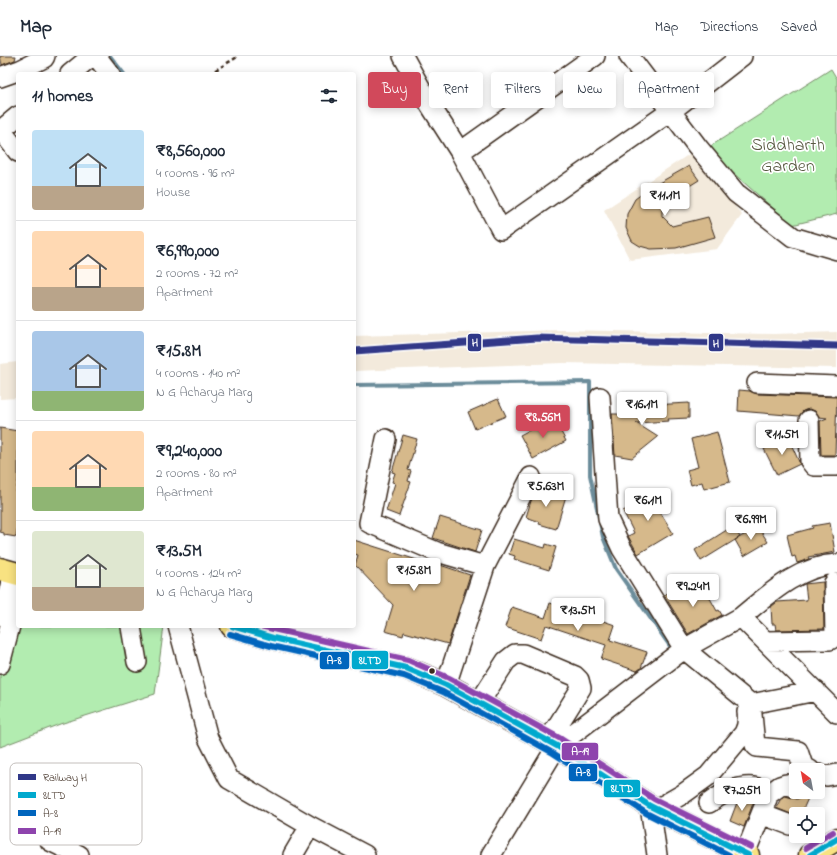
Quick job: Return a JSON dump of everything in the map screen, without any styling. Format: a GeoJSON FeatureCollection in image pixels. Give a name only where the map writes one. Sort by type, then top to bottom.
{"type":"FeatureCollection","features":[{"type":"Feature","properties":{"kind":"main road"},"geometry":{"type":"LineString","coordinates":[[239,628],[273,638],[406,668],[446,685],[552,744],[654,807],[746,855]]}},
{"type":"Feature","properties":{"kind":"main road"},"geometry":{"type":"LineString","coordinates":[[810,855],[837,839]]}},
{"type":"Feature","properties":{"kind":"street"},"geometry":{"type":"LineString","coordinates":[[0,77],[20,70],[44,58],[45,56]]}},
{"type":"Feature","properties":{"kind":"street"},"geometry":{"type":"LineString","coordinates":[[72,72],[92,56]]}},
{"type":"Feature","properties":{"kind":"street"},"geometry":{"type":"LineString","coordinates":[[96,56],[108,72]]}},
{"type":"Feature","properties":{"kind":"street"},"geometry":{"type":"LineString","coordinates":[[403,56],[430,105],[460,152],[501,230],[671,110],[742,56]]}},
{"type":"Feature","properties":{"kind":"street"},"geometry":{"type":"LineString","coordinates":[[460,152],[595,56]]}},
{"type":"Feature","properties":{"kind":"street"},"geometry":{"type":"LineString","coordinates":[[629,56],[697,146],[736,193],[793,237],[837,250]]}},
{"type":"Feature","properties":{"kind":"street"},"geometry":{"type":"LineString","coordinates":[[16,118],[0,130],[16,150]]}},
{"type":"Feature","properties":{"kind":"street"},"geometry":{"type":"LineString","coordinates":[[757,383],[837,386]]}},
{"type":"Feature","properties":{"kind":"street"},"geometry":{"type":"LineString","coordinates":[[600,397],[608,519],[622,549],[681,651],[745,707],[748,718],[746,728],[708,776],[683,794],[654,807],[658,855]]}},
{"type":"Feature","properties":{"kind":"street"},"geometry":{"type":"LineString","coordinates":[[809,420],[810,461],[814,466],[837,466]]}},
{"type":"Feature","properties":{"kind":"street"},"geometry":{"type":"LineString","coordinates":[[386,439],[369,523],[437,552],[485,566]]}},
{"type":"Feature","properties":{"kind":"street"},"geometry":{"type":"LineString","coordinates":[[446,685],[485,566],[530,477]]}},
{"type":"Feature","properties":{"kind":"street"},"geometry":{"type":"LineString","coordinates":[[552,744],[650,681],[681,651],[741,617],[774,590],[810,569],[837,564]]}},
{"type":"Feature","properties":{"kind":"street"},"geometry":{"type":"LineString","coordinates":[[0,664],[10,602],[10,572]]}},
{"type":"Feature","properties":{"kind":"street"},"geometry":{"type":"LineString","coordinates":[[765,641],[830,640],[835,636],[834,583]]}},
{"type":"Feature","properties":{"kind":"street"},"geometry":{"type":"LineString","coordinates":[[0,631],[10,602]]}},
{"type":"Feature","properties":{"kind":"street"},"geometry":{"type":"LineString","coordinates":[[741,617],[837,713]]}},
{"type":"Feature","properties":{"kind":"street"},"geometry":{"type":"LineString","coordinates":[[129,628],[136,662]]}},
{"type":"Feature","properties":{"kind":"street"},"geometry":{"type":"LineString","coordinates":[[179,628],[208,738],[229,779],[310,826],[366,855]]}},
{"type":"Feature","properties":{"kind":"street"},"geometry":{"type":"LineString","coordinates":[[681,651],[752,704],[816,691]]}},
{"type":"Feature","properties":{"kind":"street"},"geometry":{"type":"LineString","coordinates":[[479,703],[506,661],[515,654],[523,654],[575,676],[579,680],[581,688],[491,855]]}},
{"type":"Feature","properties":{"kind":"street"},"geometry":{"type":"LineString","coordinates":[[752,704],[755,745],[757,747],[798,751],[802,763]]}},
{"type":"Feature","properties":{"kind":"street"},"geometry":{"type":"LineString","coordinates":[[825,776],[837,774]]}},
{"type":"Feature","properties":{"kind":"street"},"geometry":{"type":"LineString","coordinates":[[746,855],[769,794],[780,786],[786,784],[789,785]]}},
{"type":"Feature","properties":{"kind":"street"},"geometry":{"type":"LineString","coordinates":[[708,803],[739,788],[749,786],[763,790],[769,794]]}},
{"type":"Feature","properties":{"kind":"street"},"geometry":{"type":"LineString","coordinates":[[761,814],[789,825]]}},
{"type":"Feature","properties":{"kind":"street"},"geometry":{"type":"LineString","coordinates":[[293,855],[310,826]]}},
{"type":"Feature","properties":{"kind":"street"},"geometry":{"type":"LineString","coordinates":[[58,845],[79,855]]}},
{"type":"Feature","properties":{"kind":"path"},"geometry":{"type":"LineString","coordinates":[[212,72],[239,56]]}},
{"type":"Feature","properties":{"kind":"shaded area"},"geometry":{"type":"Polygon","coordinates":[[[691,153],[742,215],[717,249],[630,260],[604,210],[691,153]]]}},
{"type":"Feature","properties":{"kind":"shaded area"},"geometry":{"type":"Polygon","coordinates":[[[563,330],[774,334],[837,332],[837,368],[563,363],[356,371],[356,336],[563,330]]]}},
{"type":"Feature","properties":{"kind":"shaded area"},"geometry":{"type":"Polygon","coordinates":[[[16,362],[16,398],[0,399],[0,364],[16,362]]]}},
{"type":"Feature","properties":{"kind":"green space","name":"Siddharth Garden"},"geometry":{"type":"Polygon","coordinates":[[[831,69],[837,79],[837,214],[792,225],[706,149],[831,69]]]}},
{"type":"Feature","properties":{"kind":"green space"},"geometry":{"type":"Polygon","coordinates":[[[0,578],[16,582],[16,628],[164,628],[155,694],[60,724],[0,747],[0,578]]]}},
{"type":"Feature","properties":{"kind":"building"},"geometry":{"type":"Polygon","coordinates":[[[0,56],[16,56],[15,60],[2,65],[0,56]]]}},
{"type":"Feature","properties":{"kind":"building"},"geometry":{"type":"Polygon","coordinates":[[[689,166],[699,180],[662,203],[662,216],[672,226],[708,217],[715,237],[676,248],[651,249],[640,246],[632,241],[626,228],[627,214],[635,199],[650,188],[689,166]]]}},
{"type":"Feature","properties":{"kind":"building"},"geometry":{"type":"Polygon","coordinates":[[[739,390],[750,391],[757,394],[837,397],[835,455],[821,455],[820,421],[827,418],[819,417],[815,411],[809,409],[803,411],[799,416],[738,411],[739,390]]]}},
{"type":"Feature","properties":{"kind":"building"},"geometry":{"type":"Polygon","coordinates":[[[498,399],[506,416],[475,429],[468,412],[498,399]]]}},
{"type":"Feature","properties":{"kind":"building"},"geometry":{"type":"Polygon","coordinates":[[[689,403],[689,418],[636,423],[658,437],[632,458],[615,455],[612,414],[634,414],[634,406],[689,403]]]}},
{"type":"Feature","properties":{"kind":"building"},"geometry":{"type":"Polygon","coordinates":[[[556,423],[566,441],[533,459],[520,435],[541,424],[556,423]]]}},
{"type":"Feature","properties":{"kind":"building"},"geometry":{"type":"Polygon","coordinates":[[[0,428],[16,431],[16,537],[4,535],[4,533],[0,532],[0,428]]]}},
{"type":"Feature","properties":{"kind":"building"},"geometry":{"type":"Polygon","coordinates":[[[717,432],[730,482],[704,489],[702,482],[691,485],[687,470],[698,467],[691,439],[717,432]]]}},
{"type":"Feature","properties":{"kind":"building"},"geometry":{"type":"Polygon","coordinates":[[[403,435],[417,439],[408,470],[411,471],[408,481],[411,482],[399,516],[386,511],[395,483],[392,482],[395,473],[392,472],[403,435]]]}},
{"type":"Feature","properties":{"kind":"building"},"geometry":{"type":"Polygon","coordinates":[[[788,437],[800,464],[777,475],[764,449],[788,437]]]}},
{"type":"Feature","properties":{"kind":"building"},"geometry":{"type":"Polygon","coordinates":[[[538,488],[566,496],[556,529],[539,524],[540,522],[526,517],[531,501],[538,488]]]}},
{"type":"Feature","properties":{"kind":"building"},"geometry":{"type":"Polygon","coordinates":[[[663,491],[670,505],[659,510],[673,533],[638,554],[628,536],[634,533],[623,511],[663,491]]]}},
{"type":"Feature","properties":{"kind":"building"},"geometry":{"type":"Polygon","coordinates":[[[440,517],[482,530],[475,552],[433,538],[440,517]]]}},
{"type":"Feature","properties":{"kind":"building"},"geometry":{"type":"Polygon","coordinates":[[[830,523],[835,552],[808,557],[809,559],[797,563],[795,556],[792,557],[787,535],[813,528],[812,526],[830,523]]]}},
{"type":"Feature","properties":{"kind":"building"},"geometry":{"type":"Polygon","coordinates":[[[733,526],[740,537],[701,561],[695,550],[733,526]]]}},
{"type":"Feature","properties":{"kind":"building"},"geometry":{"type":"Polygon","coordinates":[[[758,527],[768,542],[744,556],[735,540],[758,527]]]}},
{"type":"Feature","properties":{"kind":"building"},"geometry":{"type":"Polygon","coordinates":[[[514,539],[545,548],[546,544],[556,547],[549,570],[514,559],[515,556],[509,554],[514,539]]]}},
{"type":"Feature","properties":{"kind":"building"},"geometry":{"type":"Polygon","coordinates":[[[356,541],[470,575],[448,644],[404,632],[403,636],[385,631],[393,605],[356,566],[358,555],[356,554],[356,541]]]}},
{"type":"Feature","properties":{"kind":"building"},"geometry":{"type":"Polygon","coordinates":[[[823,582],[824,629],[776,630],[775,624],[772,624],[771,607],[777,602],[807,600],[805,584],[823,582]]]}},
{"type":"Feature","properties":{"kind":"building"},"geometry":{"type":"Polygon","coordinates":[[[677,588],[681,595],[693,588],[706,591],[717,611],[719,610],[722,615],[688,634],[664,595],[677,588]]]}},
{"type":"Feature","properties":{"kind":"building"},"geometry":{"type":"Polygon","coordinates":[[[550,603],[615,625],[610,640],[647,652],[641,668],[637,671],[601,659],[606,645],[546,625],[541,639],[505,627],[512,607],[545,618],[550,603]]]}},
{"type":"Feature","properties":{"kind":"building"},"geometry":{"type":"Polygon","coordinates":[[[785,796],[789,797],[789,799],[808,799],[804,807],[789,807],[789,813],[776,808],[780,800],[785,796]]]}},
{"type":"Feature","properties":{"kind":"building"},"geometry":{"type":"Polygon","coordinates":[[[747,798],[754,801],[744,827],[730,821],[738,800],[747,798]]]}},
{"type":"Feature","properties":{"kind":"waterway"},"geometry":{"type":"LineString","coordinates":[[110,56],[122,72]]}},
{"type":"Feature","properties":{"kind":"waterway"},"geometry":{"type":"LineString","coordinates":[[356,385],[590,382],[590,475],[603,537],[616,569],[670,646]]}},
{"type":"Feature","properties":{"kind":"rail line","name":"H"},"geometry":{"type":"LineString","coordinates":[[356,351],[537,338],[837,346]]}},
{"type":"Feature","properties":{"kind":"transit line","name":"8LTD"},"geometry":{"type":"LineString","coordinates":[[239,628],[273,638],[406,668],[446,685],[557,746],[650,806],[748,855]]}},
{"type":"Feature","properties":{"kind":"transit line","name":"A-19"},"geometry":{"type":"LineString","coordinates":[[269,628],[408,660],[449,678],[561,739],[654,799],[751,847]]}},
{"type":"Feature","properties":{"kind":"transit line","name":"A-8"},"geometry":{"type":"LineString","coordinates":[[230,634],[271,646],[404,676],[443,692],[553,753],[646,813],[729,855]]}},
{"type":"Feature","properties":{"kind":"transit line","name":"A-19"},"geometry":{"type":"LineString","coordinates":[[806,848],[833,832]]}},
{"type":"Feature","properties":{"kind":"transit line","name":"8LTD"},"geometry":{"type":"LineString","coordinates":[[810,855],[837,839]]}}]}
